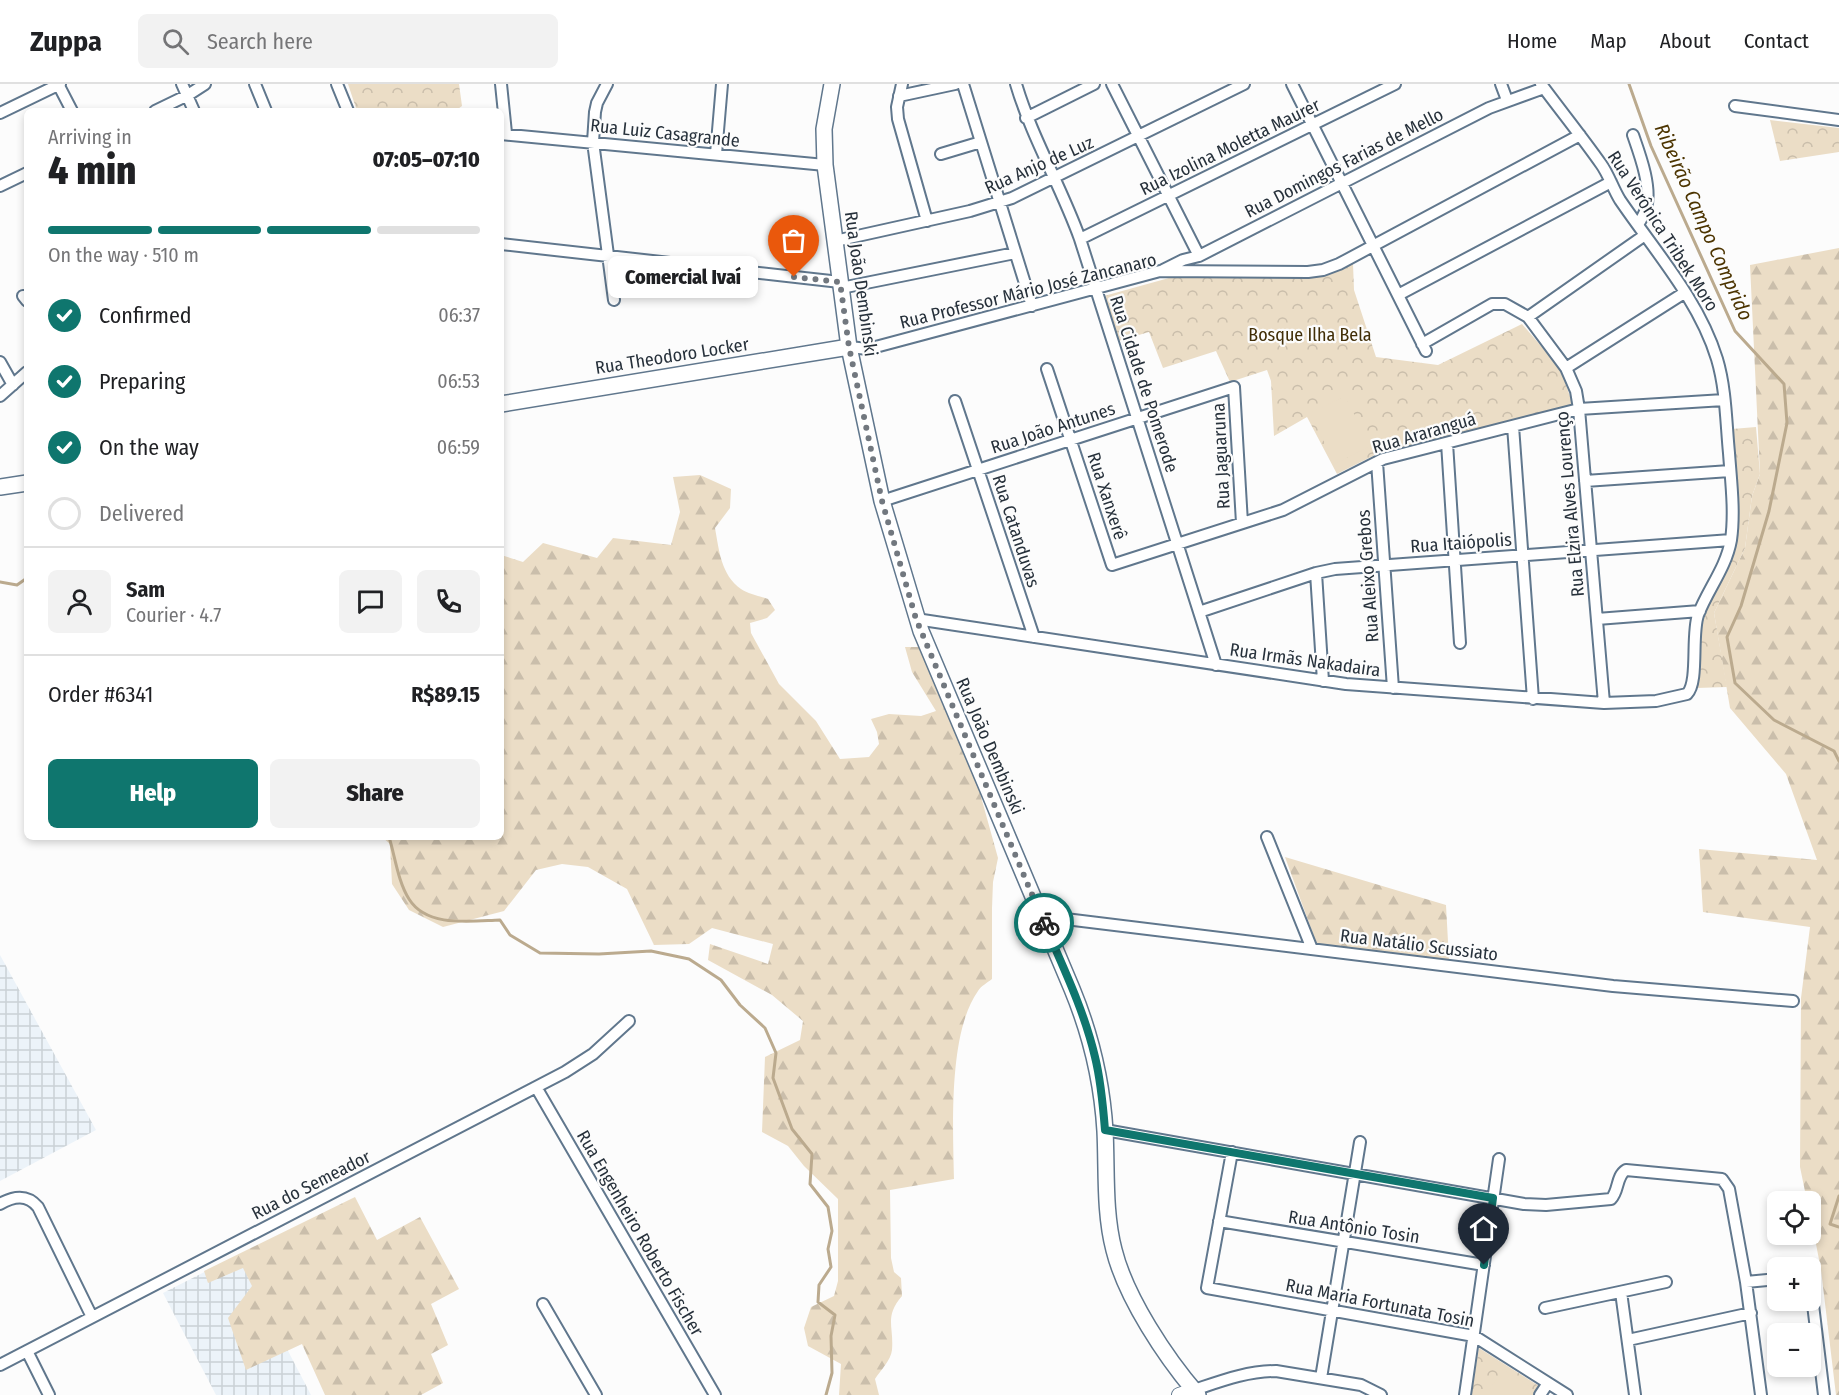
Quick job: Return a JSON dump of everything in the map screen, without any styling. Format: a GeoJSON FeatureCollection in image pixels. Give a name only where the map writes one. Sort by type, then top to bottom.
{"type":"FeatureCollection","features":[{"type":"Feature","properties":{"kind":"main road","name":"Rua João Dembinski"},"geometry":{"type":"LineString","coordinates":[[832,84],[824,129],[825,165],[849,347],[882,501],[916,619],[1072,989],[1089,1035],[1100,1080],[1105,1130],[1109,1222],[1113,1248],[1122,1276],[1138,1310],[1196,1393]]}},
{"type":"Feature","properties":{"kind":"main road","name":"Rua Theodoro Locker"},"geometry":{"type":"LineString","coordinates":[[504,404],[849,347]]}},
{"type":"Feature","properties":{"kind":"main road"},"geometry":{"type":"LineString","coordinates":[[0,487],[24,483]]}},
{"type":"Feature","properties":{"kind":"street"},"geometry":{"type":"LineString","coordinates":[[0,113],[59,84],[71,108]]}},
{"type":"Feature","properties":{"kind":"street"},"geometry":{"type":"LineString","coordinates":[[182,84],[193,108]]}},
{"type":"Feature","properties":{"kind":"street"},"geometry":{"type":"LineString","coordinates":[[161,108],[206,84]]}},
{"type":"Feature","properties":{"kind":"street"},"geometry":{"type":"LineString","coordinates":[[255,84],[265,108]]}},
{"type":"Feature","properties":{"kind":"street"},"geometry":{"type":"LineString","coordinates":[[337,84],[347,108]]}},
{"type":"Feature","properties":{"kind":"street"},"geometry":{"type":"LineString","coordinates":[[501,84],[502,108]]}},
{"type":"Feature","properties":{"kind":"street"},"geometry":{"type":"LineString","coordinates":[[607,84],[597,103],[593,142],[614,300]]}},
{"type":"Feature","properties":{"kind":"street"},"geometry":{"type":"LineString","coordinates":[[716,154],[722,84]]}},
{"type":"Feature","properties":{"kind":"street"},"geometry":{"type":"LineString","coordinates":[[902,84],[898,119],[927,221]]}},
{"type":"Feature","properties":{"kind":"street"},"geometry":{"type":"LineString","coordinates":[[900,96],[955,84]]}},
{"type":"Feature","properties":{"kind":"street"},"geometry":{"type":"LineString","coordinates":[[963,84],[1032,306]]}},
{"type":"Feature","properties":{"kind":"street","name":"Rua Cidade de Pomerode"},"geometry":{"type":"LineString","coordinates":[[1016,84],[1026,118],[1055,178],[1080,239],[1216,665]]}},
{"type":"Feature","properties":{"kind":"street"},"geometry":{"type":"LineString","coordinates":[[1026,118],[1094,84]]}},
{"type":"Feature","properties":{"kind":"street"},"geometry":{"type":"LineString","coordinates":[[1112,84],[1199,255]]}},
{"type":"Feature","properties":{"kind":"street","name":"Rua Anjo de Luz"},"geometry":{"type":"LineString","coordinates":[[835,241],[1000,203],[1244,84]]}},
{"type":"Feature","properties":{"kind":"street"},"geometry":{"type":"LineString","coordinates":[[1293,84],[1424,348],[1496,303],[1505,304],[1528,317],[1645,235]]}},
{"type":"Feature","properties":{"kind":"street","name":"Rua Izolina Moletta Maurer"},"geometry":{"type":"LineString","coordinates":[[1080,239],[1395,84]]}},
{"type":"Feature","properties":{"kind":"street"},"geometry":{"type":"LineString","coordinates":[[1501,84],[1507,100]]}},
{"type":"Feature","properties":{"kind":"street","name":"Rua Domingos Farias de Mello"},"geometry":{"type":"LineString","coordinates":[[1160,272],[1183,260],[1199,255],[1507,100],[1543,86]]}},
{"type":"Feature","properties":{"kind":"street","name":"Rua Verônica Tribek Moro"},"geometry":{"type":"LineString","coordinates":[[1543,86],[1602,164],[1618,197],[1700,317],[1720,370],[1730,471],[1731,540],[1724,564],[1700,611],[1694,629],[1693,679],[1690,690]]}},
{"type":"Feature","properties":{"kind":"street"},"geometry":{"type":"LineString","coordinates":[[1735,106],[1839,120]]}},
{"type":"Feature","properties":{"kind":"street","name":"Rua Luiz Casagrande"},"geometry":{"type":"LineString","coordinates":[[504,134],[825,165]]}},
{"type":"Feature","properties":{"kind":"street","name":"Rua Professor Mário José Zancanaro"},"geometry":{"type":"LineString","coordinates":[[849,347],[868,349],[1160,272],[1316,272],[1332,267],[1373,246],[1580,135]]}},
{"type":"Feature","properties":{"kind":"street"},"geometry":{"type":"LineString","coordinates":[[1633,135],[1642,160],[1647,197],[1645,212],[1638,225]]}},
{"type":"Feature","properties":{"kind":"street"},"geometry":{"type":"LineString","coordinates":[[941,154],[981,142]]}},
{"type":"Feature","properties":{"kind":"street"},"geometry":{"type":"LineString","coordinates":[[0,186],[24,174]]}},
{"type":"Feature","properties":{"kind":"street"},"geometry":{"type":"LineString","coordinates":[[1398,295],[1611,182]]}},
{"type":"Feature","properties":{"kind":"street"},"geometry":{"type":"LineString","coordinates":[[504,244],[841,285],[1015,253]]}},
{"type":"Feature","properties":{"kind":"street"},"geometry":{"type":"LineString","coordinates":[[1566,369],[1684,292]]}},
{"type":"Feature","properties":{"kind":"street","name":"Rua Elzira Alves Lourenço"},"geometry":{"type":"LineString","coordinates":[[1528,317],[1566,369],[1576,391],[1604,703]]}},
{"type":"Feature","properties":{"kind":"street"},"geometry":{"type":"LineString","coordinates":[[0,362],[13,385]]}},
{"type":"Feature","properties":{"kind":"street","name":"Rua Xanxerê"},"geometry":{"type":"LineString","coordinates":[[1047,369],[1112,565]]}},
{"type":"Feature","properties":{"kind":"street"},"geometry":{"type":"LineString","coordinates":[[0,396],[24,375]]}},
{"type":"Feature","properties":{"kind":"street","name":"Rua João Antunes"},"geometry":{"type":"LineString","coordinates":[[882,501],[1234,387]]}},
{"type":"Feature","properties":{"kind":"street","name":"Rua Jaguaruna"},"geometry":{"type":"LineString","coordinates":[[1234,387],[1242,523]]}},
{"type":"Feature","properties":{"kind":"street","name":"Rua Araranguá"},"geometry":{"type":"LineString","coordinates":[[1112,565],[1295,505],[1377,462],[1447,443],[1579,409],[1724,400]]}},
{"type":"Feature","properties":{"kind":"street","name":"Rua Catanduvas"},"geometry":{"type":"LineString","coordinates":[[955,401],[1034,637]]}},
{"type":"Feature","properties":{"kind":"street"},"geometry":{"type":"LineString","coordinates":[[1513,426],[1533,699]]}},
{"type":"Feature","properties":{"kind":"street"},"geometry":{"type":"LineString","coordinates":[[1447,443],[1460,643]]}},
{"type":"Feature","properties":{"kind":"street","name":"Rua Aleixo Grebos"},"geometry":{"type":"LineString","coordinates":[[1377,462],[1393,688]]}},
{"type":"Feature","properties":{"kind":"street"},"geometry":{"type":"LineString","coordinates":[[1585,481],[1730,471]]}},
{"type":"Feature","properties":{"kind":"street","name":"Rua Itaiópolis"},"geometry":{"type":"LineString","coordinates":[[1199,612],[1316,573],[1335,569],[1731,540]]}},
{"type":"Feature","properties":{"kind":"street"},"geometry":{"type":"LineString","coordinates":[[1316,573],[1323,681]]}},
{"type":"Feature","properties":{"kind":"street"},"geometry":{"type":"LineString","coordinates":[[1596,619],[1700,611]]}},
{"type":"Feature","properties":{"kind":"street","name":"Rua Irmãs Nakadaira"},"geometry":{"type":"LineString","coordinates":[[916,619],[1323,681],[1393,688],[1604,703],[1667,699],[1682,696],[1690,690]]}},
{"type":"Feature","properties":{"kind":"street"},"geometry":{"type":"LineString","coordinates":[[1267,837],[1312,949]]}},
{"type":"Feature","properties":{"kind":"street","name":"Rua Natálio Scussiato"},"geometry":{"type":"LineString","coordinates":[[1041,916],[1613,986],[1793,1001]]}},
{"type":"Feature","properties":{"kind":"street","name":"Rua do Semeador"},"geometry":{"type":"LineString","coordinates":[[0,1365],[536,1088],[593,1054],[629,1021]]}},
{"type":"Feature","properties":{"kind":"street","name":"Rua Engenheiro Roberto Fischer"},"geometry":{"type":"LineString","coordinates":[[536,1088],[715,1395]]}},
{"type":"Feature","properties":{"kind":"street"},"geometry":{"type":"LineString","coordinates":[[1105,1130],[1546,1206],[1611,1199],[1616,1193],[1623,1172],[1629,1170],[1718,1178],[1725,1182],[1729,1189],[1751,1313],[1761,1395]]}},
{"type":"Feature","properties":{"kind":"street"},"geometry":{"type":"LineString","coordinates":[[1321,1378],[1360,1142]]}},
{"type":"Feature","properties":{"kind":"street"},"geometry":{"type":"LineString","coordinates":[[1219,1221],[1232,1152]]}},
{"type":"Feature","properties":{"kind":"street"},"geometry":{"type":"LineString","coordinates":[[1465,1395],[1499,1159]]}},
{"type":"Feature","properties":{"kind":"street"},"geometry":{"type":"LineString","coordinates":[[0,1204],[11,1198],[22,1197],[29,1199],[38,1207],[93,1317]]}},
{"type":"Feature","properties":{"kind":"street","name":"Rua Antônio Tosin"},"geometry":{"type":"LineString","coordinates":[[1219,1221],[1484,1265]]}},
{"type":"Feature","properties":{"kind":"street","name":"Rua Maria Fortunata Tosin"},"geometry":{"type":"LineString","coordinates":[[1219,1221],[1207,1288],[1474,1336],[1567,1395]]}},
{"type":"Feature","properties":{"kind":"street"},"geometry":{"type":"LineString","coordinates":[[1746,1282],[1767,1280]]}},
{"type":"Feature","properties":{"kind":"street"},"geometry":{"type":"LineString","coordinates":[[1545,1308],[1666,1282]]}},
{"type":"Feature","properties":{"kind":"street"},"geometry":{"type":"LineString","coordinates":[[1621,1292],[1635,1395]]}},
{"type":"Feature","properties":{"kind":"street"},"geometry":{"type":"LineString","coordinates":[[543,1304],[596,1395]]}},
{"type":"Feature","properties":{"kind":"street"},"geometry":{"type":"LineString","coordinates":[[1814,1311],[1824,1395]]}},
{"type":"Feature","properties":{"kind":"street"},"geometry":{"type":"LineString","coordinates":[[1628,1340],[1751,1313]]}},
{"type":"Feature","properties":{"kind":"street"},"geometry":{"type":"LineString","coordinates":[[27,1351],[49,1395]]}},
{"type":"Feature","properties":{"kind":"street"},"geometry":{"type":"LineString","coordinates":[[1179,1395],[1196,1393],[1241,1375],[1263,1371],[1321,1378],[1367,1387],[1381,1395]]}},
{"type":"Feature","properties":{"kind":"street"},"geometry":{"type":"LineString","coordinates":[[1539,1395],[1548,1383]]}},
{"type":"Feature","properties":{"kind":"shaded area"},"geometry":{"type":"Polygon","coordinates":[[[0,955],[96,1130],[0,1181],[0,955]]]}},
{"type":"Feature","properties":{"kind":"shaded area"},"geometry":{"type":"Polygon","coordinates":[[[238,1255],[311,1395],[216,1395],[163,1293],[238,1255]]]}},
{"type":"Feature","properties":{"kind":"green space"},"geometry":{"type":"Polygon","coordinates":[[[348,84],[459,84],[462,106],[459,108],[356,108],[348,84]]]}},
{"type":"Feature","properties":{"kind":"green space"},"geometry":{"type":"Polygon","coordinates":[[[1770,120],[1839,128],[1839,152],[1780,161],[1770,120]]]}},
{"type":"Feature","properties":{"kind":"green space"},"geometry":{"type":"Polygon","coordinates":[[[1839,248],[1839,1395],[1836,1395],[1821,1257],[1818,1257],[1816,1245],[1821,1245],[1821,1191],[1805,1191],[1800,1167],[1801,998],[1810,927],[1703,912],[1699,849],[1817,860],[1786,774],[1730,708],[1714,613],[1745,548],[1752,496],[1760,474],[1750,265],[1839,248]]]}},
{"type":"Feature","properties":{"kind":"green space","name":"Bosque Ilha Bela"},"geometry":{"type":"Polygon","coordinates":[[[1353,264],[1354,290],[1376,357],[1438,365],[1522,324],[1560,368],[1573,405],[1379,453],[1337,474],[1307,417],[1274,436],[1271,381],[1267,370],[1230,382],[1216,351],[1163,368],[1149,332],[1115,342],[1104,296],[1169,278],[1314,278],[1353,264]]]}},
{"type":"Feature","properties":{"kind":"green space"},"geometry":{"type":"Polygon","coordinates":[[[1345,396],[1370,446],[1335,464],[1310,413],[1345,396]]]}},
{"type":"Feature","properties":{"kind":"green space"},"geometry":{"type":"Polygon","coordinates":[[[1756,427],[1760,474],[1752,496],[1745,548],[1714,613],[1727,687],[1697,688],[1700,624],[1731,560],[1736,541],[1739,501],[1732,429],[1756,427]]]}},
{"type":"Feature","properties":{"kind":"green space"},"geometry":{"type":"Polygon","coordinates":[[[700,475],[731,489],[730,508],[715,528],[722,562],[734,583],[744,591],[768,599],[775,610],[767,618],[750,623],[751,633],[779,684],[816,721],[840,759],[869,757],[879,744],[871,719],[889,714],[921,716],[936,711],[912,672],[905,647],[920,647],[978,786],[998,858],[993,882],[992,979],[979,989],[968,1009],[957,1055],[953,1108],[954,1179],[890,1190],[891,1258],[894,1272],[901,1278],[902,1296],[896,1303],[891,1316],[891,1354],[875,1379],[879,1395],[839,1395],[841,1364],[808,1346],[804,1328],[811,1307],[834,1296],[838,1281],[838,1199],[804,1166],[788,1146],[762,1132],[765,1057],[800,1040],[803,1021],[772,995],[708,960],[710,944],[768,964],[773,944],[712,928],[689,944],[654,945],[627,889],[588,867],[562,864],[536,870],[504,911],[443,927],[409,910],[392,884],[390,844],[385,840],[504,840],[504,556],[523,562],[543,543],[597,558],[613,538],[671,545],[680,512],[673,477],[700,475]]]}},
{"type":"Feature","properties":{"kind":"green space"},"geometry":{"type":"Polygon","coordinates":[[[1285,857],[1446,905],[1449,960],[1317,945],[1285,857]]]}},
{"type":"Feature","properties":{"kind":"green space"},"geometry":{"type":"Polygon","coordinates":[[[355,1197],[377,1240],[420,1217],[459,1289],[431,1304],[448,1345],[431,1354],[443,1383],[421,1395],[325,1395],[302,1344],[246,1370],[228,1318],[252,1286],[243,1268],[208,1283],[204,1271],[355,1197]]]}},
{"type":"Feature","properties":{"kind":"green space"},"geometry":{"type":"Polygon","coordinates":[[[1479,1348],[1539,1386],[1534,1395],[1471,1395],[1479,1348]]]}},
{"type":"Feature","properties":{"kind":"green space"},"geometry":{"type":"Polygon","coordinates":[[[1503,1369],[1532,1388],[1527,1395],[1486,1395],[1503,1369]]]}},
{"type":"Feature","properties":{"kind":"waterway","name":"Ribeirão Campo Comprido"},"geometry":{"type":"LineString","coordinates":[[1629,84],[1651,146],[1735,331],[1784,384],[1787,423],[1769,511],[1741,606],[1727,637],[1735,683],[1774,720],[1834,751],[1839,761]]}},
{"type":"Feature","properties":{"kind":"waterway"},"geometry":{"type":"LineString","coordinates":[[0,582],[17,585],[24,580]]}},
{"type":"Feature","properties":{"kind":"waterway"},"geometry":{"type":"LineString","coordinates":[[390,840],[405,892],[417,908],[427,915],[450,921],[500,920],[510,935],[540,953],[599,954],[651,951],[689,959],[721,980],[740,1005],[765,1028],[776,1053],[773,1078],[792,1129],[812,1154],[810,1184],[828,1207],[832,1231],[828,1249],[831,1267],[819,1285],[818,1302],[835,1315],[831,1336],[832,1373],[826,1395]]}},
{"type":"Feature","properties":{"kind":"waterway","name":"Ribeirão Campo Comprido"},"geometry":{"type":"LineString","coordinates":[[1839,1196],[1830,1224],[1839,1227]]}},
{"type":"Feature","properties":{"kind":"way so far"},"geometry":{"type":"LineString","coordinates":[[794,277],[840,282],[849,347],[882,501],[916,619],[1044,923]]}},
{"type":"Feature","properties":{"kind":"place","name":"Comercial Ivaí"},"geometry":{"type":"Point","coordinates":[794,277]}},
{"type":"Feature","properties":{"kind":"route"},"geometry":{"type":"LineString","coordinates":[[1044,923],[1078,1002],[1089,1035],[1100,1080],[1105,1130],[1493,1198],[1484,1265]]}}]}
